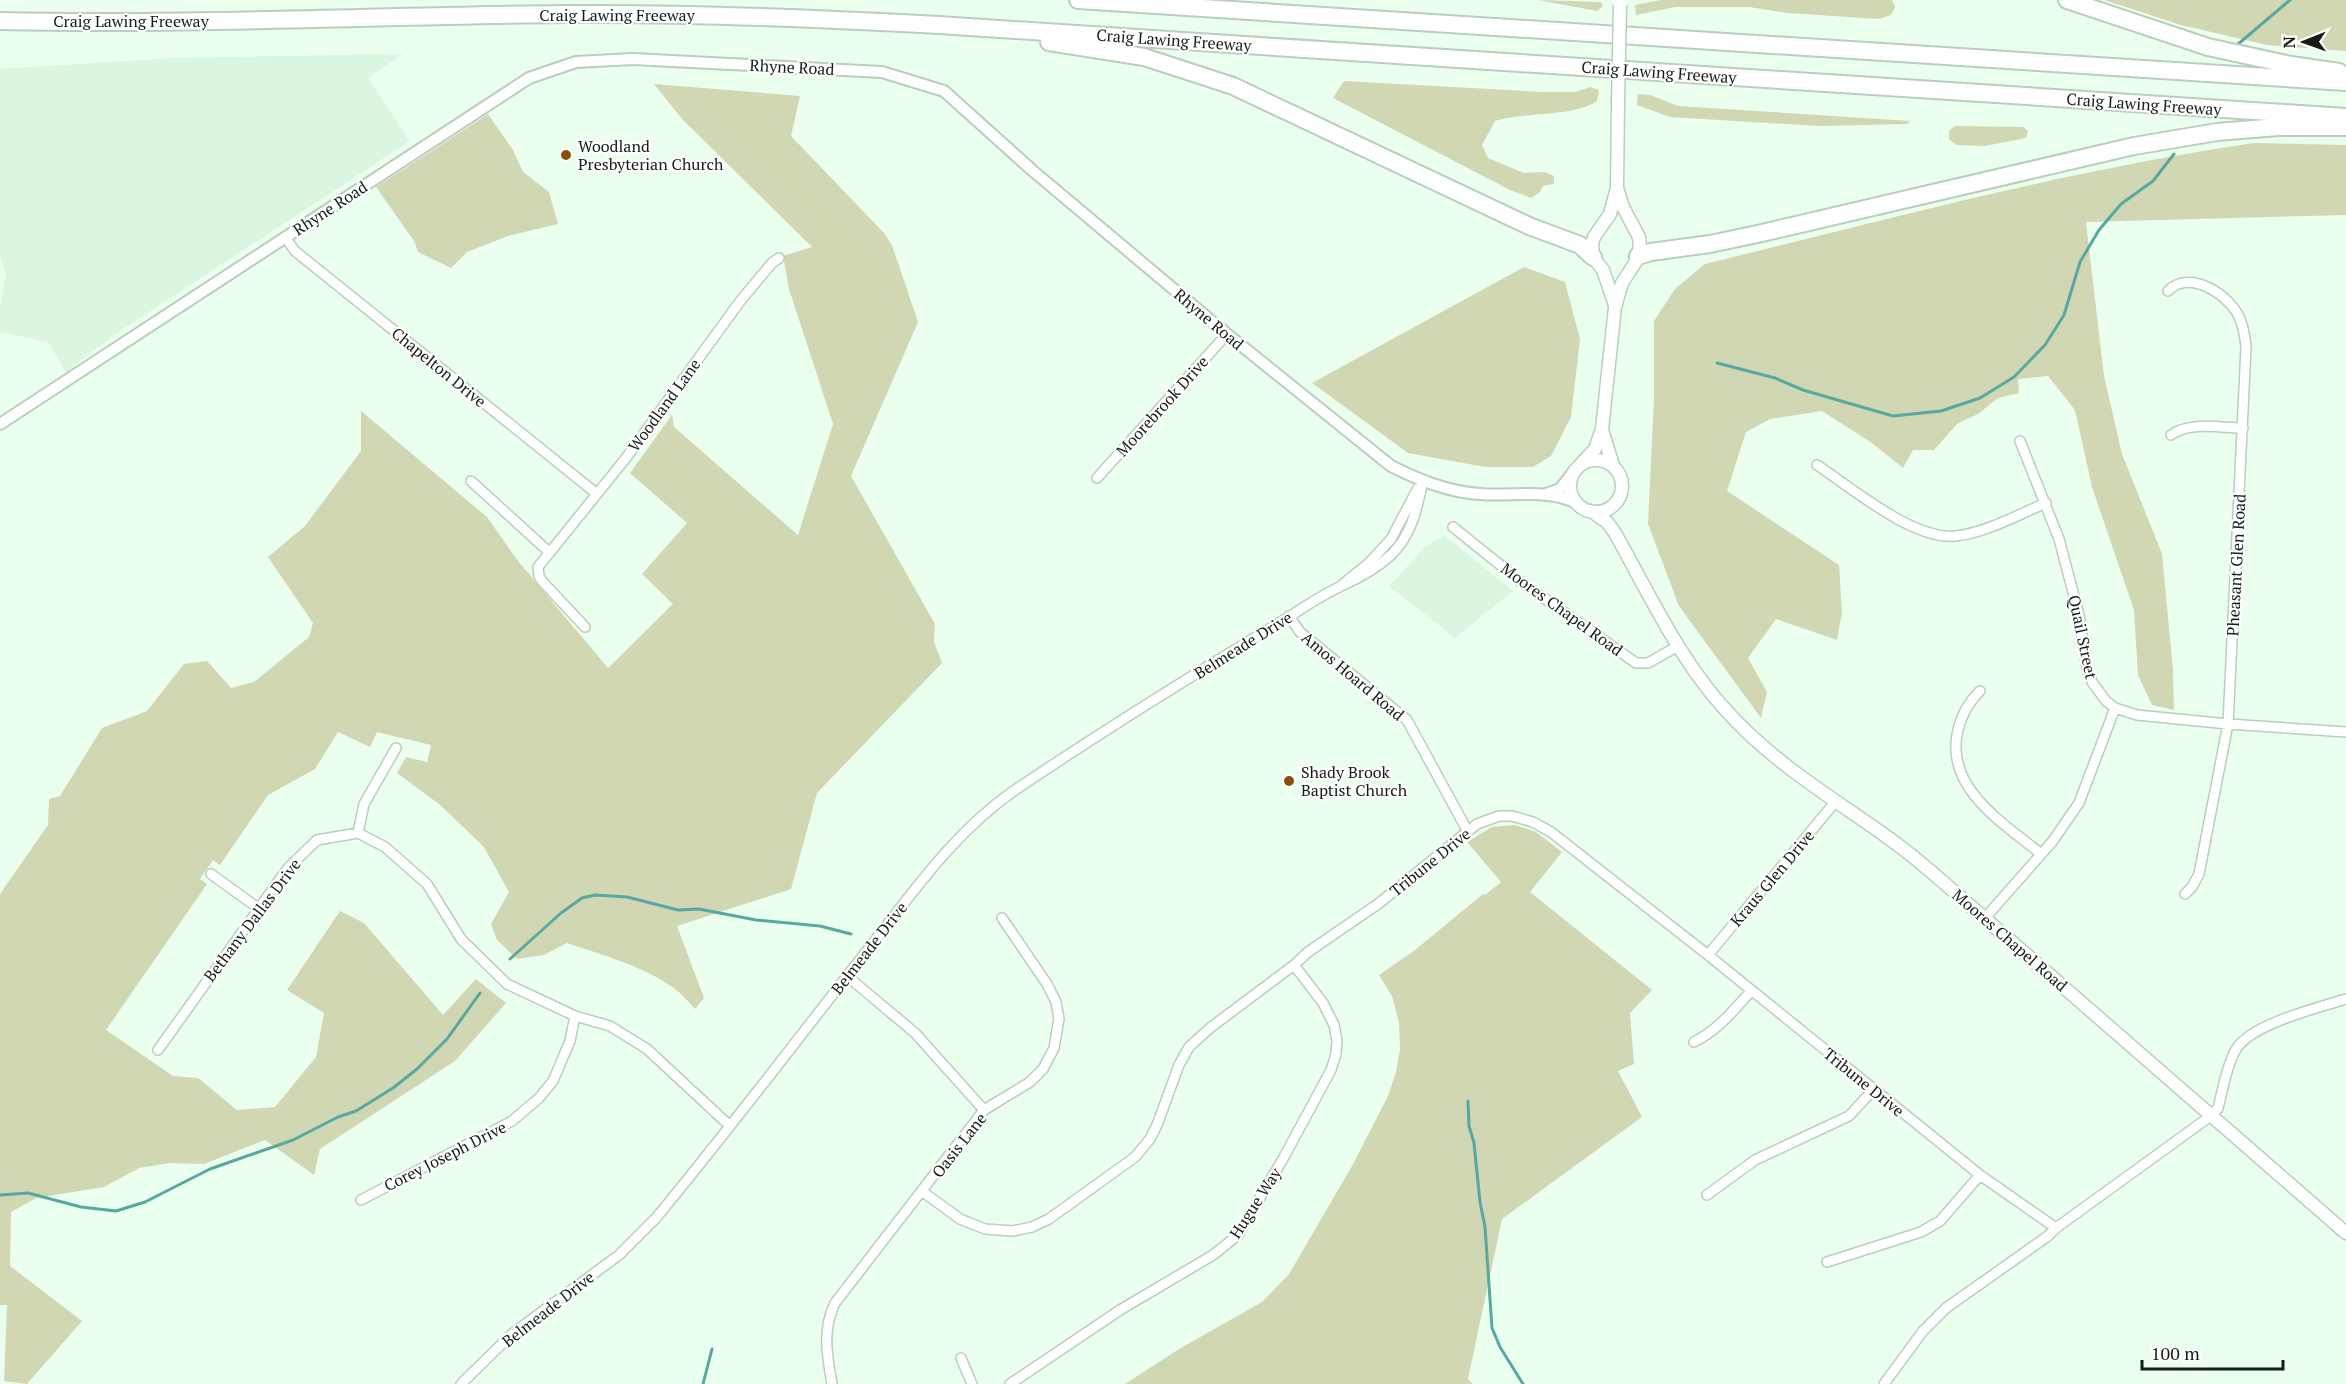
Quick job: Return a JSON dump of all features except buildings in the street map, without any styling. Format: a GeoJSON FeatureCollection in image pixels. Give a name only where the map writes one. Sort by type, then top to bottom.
{"type":"FeatureCollection","features":[{"type":"Feature","properties":{"kind":"highway","name":"Craig Lawing Freeway"},"geometry":{"type":"LineString","coordinates":[[1078,0],[2346,82]]}},
{"type":"Feature","properties":{"kind":"highway"},"geometry":{"type":"LineString","coordinates":[[2067,0],[2208,47],[2291,65],[2346,73]]}},
{"type":"Feature","properties":{"kind":"highway","name":"Craig Lawing Freeway"},"geometry":{"type":"LineString","coordinates":[[0,21],[639,14],[798,18],[939,25],[2346,117]]}},
{"type":"Feature","properties":{"kind":"highway"},"geometry":{"type":"LineString","coordinates":[[939,25],[1144,57],[1233,86],[1498,212],[1580,245],[1598,263]]}},
{"type":"Feature","properties":{"kind":"highway"},"geometry":{"type":"LineString","coordinates":[[1634,262],[1651,252],[1710,244],[1762,233],[2134,146],[2217,132],[2278,127],[2346,127]]}},
{"type":"Feature","properties":{"kind":"main road"},"geometry":{"type":"LineString","coordinates":[[1615,307],[1592,245],[1594,237],[1610,214],[1617,188],[1620,3]]}},
{"type":"Feature","properties":{"kind":"main road"},"geometry":{"type":"LineString","coordinates":[[1617,188],[1623,207],[1639,237],[1640,247],[1622,283],[1615,307],[1602,429],[1595,449],[1577,468],[1570,488],[1577,503],[1591,511],[1608,509],[1619,497]]}},
{"type":"Feature","properties":{"kind":"main road"},"geometry":{"type":"LineString","coordinates":[[1598,263],[1616,273],[1634,262]]}},
{"type":"Feature","properties":{"kind":"main road"},"geometry":{"type":"LineString","coordinates":[[1602,429],[1613,465],[1622,480],[1615,533]]}},
{"type":"Feature","properties":{"kind":"main road"},"geometry":{"type":"LineString","coordinates":[[1577,468],[1597,459],[1613,465]]}},
{"type":"Feature","properties":{"kind":"main road","name":"Moores Chapel Road"},"geometry":{"type":"LineString","coordinates":[[1591,511],[1607,522],[1615,533],[1678,646],[1709,690],[1735,721],[1799,776],[1912,856],[2346,1233]]}},
{"type":"Feature","properties":{"kind":"street","name":"Rhyne Road"},"geometry":{"type":"LineString","coordinates":[[0,424],[529,78],[576,62],[633,59],[882,72],[944,91],[1033,171],[1227,334],[1391,466],[1423,481],[1451,490],[1479,494],[1546,494],[1577,503]]}},
{"type":"Feature","properties":{"kind":"street","name":"Chapelton Drive"},"geometry":{"type":"LineString","coordinates":[[285,237],[295,251],[597,494]]}},
{"type":"Feature","properties":{"kind":"street","name":"Woodland Lane"},"geometry":{"type":"LineString","coordinates":[[585,627],[539,576],[538,567],[597,494],[741,300],[772,263],[779,258]]}},
{"type":"Feature","properties":{"kind":"street","name":"Pheasant Glen Road"},"geometry":{"type":"LineString","coordinates":[[2168,291],[2173,286],[2183,283],[2202,285],[2223,297],[2240,318],[2246,347],[2228,724],[2199,874],[2185,894]]}},
{"type":"Feature","properties":{"kind":"street","name":"Moorebrook Drive"},"geometry":{"type":"LineString","coordinates":[[1097,478],[1227,334]]}},
{"type":"Feature","properties":{"kind":"street"},"geometry":{"type":"LineString","coordinates":[[2171,435],[2178,429],[2188,426],[2243,428]]}},
{"type":"Feature","properties":{"kind":"street","name":"Quail Street"},"geometry":{"type":"LineString","coordinates":[[2020,441],[2059,539],[2075,598],[2087,669],[2098,693],[2115,708]]}},
{"type":"Feature","properties":{"kind":"street"},"geometry":{"type":"LineString","coordinates":[[1817,465],[1902,521],[1931,534],[1944,536],[1969,533],[2046,503]]}},
{"type":"Feature","properties":{"kind":"street"},"geometry":{"type":"LineString","coordinates":[[1546,494],[1560,489],[1577,468]]}},
{"type":"Feature","properties":{"kind":"street"},"geometry":{"type":"LineString","coordinates":[[471,481],[549,552]]}},
{"type":"Feature","properties":{"kind":"street","name":"Belmeade Drive"},"geometry":{"type":"LineString","coordinates":[[461,1384],[529,1320],[618,1255],[656,1218],[959,837],[986,811],[1097,736],[1289,616],[1341,586],[1354,582],[1382,562],[1398,547],[1407,533],[1416,514],[1423,481]]}},
{"type":"Feature","properties":{"kind":"street","name":"Moores Chapel Road"},"geometry":{"type":"LineString","coordinates":[[1453,527],[1521,581],[1636,663],[1648,663],[1678,646]]}},
{"type":"Feature","properties":{"kind":"street","name":"Amos Hoard Road"},"geometry":{"type":"LineString","coordinates":[[1289,616],[1300,632],[1407,720],[1467,830]]}},
{"type":"Feature","properties":{"kind":"street"},"geometry":{"type":"LineString","coordinates":[[1980,691],[1964,710],[1959,724],[1956,755],[1960,771],[1965,783],[1978,800],[2041,854]]}},
{"type":"Feature","properties":{"kind":"street"},"geometry":{"type":"LineString","coordinates":[[1985,918],[2063,827],[2082,797],[2115,708],[2138,715],[2346,732]]}},
{"type":"Feature","properties":{"kind":"street"},"geometry":{"type":"LineString","coordinates":[[396,748],[364,804],[358,833],[385,847],[427,884],[461,939],[507,984],[574,1016],[610,1026],[647,1050],[730,1126]]}},
{"type":"Feature","properties":{"kind":"street","name":"Kraus Glen Drive"},"geometry":{"type":"LineString","coordinates":[[1708,955],[1836,801]]}},
{"type":"Feature","properties":{"kind":"street","name":"Tribune Drive"},"geometry":{"type":"LineString","coordinates":[[922,1192],[960,1219],[985,1229],[1013,1231],[1032,1227],[1049,1219],[1126,1164],[1143,1149],[1157,1125],[1179,1065],[1189,1047],[1308,952],[1378,904],[1467,830],[1499,816],[1523,817],[1541,825],[1708,955],[1980,1175],[2056,1228]]}},
{"type":"Feature","properties":{"kind":"street","name":"Bethany Dallas Drive"},"geometry":{"type":"LineString","coordinates":[[158,1050],[288,868],[317,840],[358,833]]}},
{"type":"Feature","properties":{"kind":"street"},"geometry":{"type":"LineString","coordinates":[[211,874],[258,908]]}},
{"type":"Feature","properties":{"kind":"street","name":"Oasis Lane"},"geometry":{"type":"LineString","coordinates":[[832,1384],[826,1347],[826,1330],[835,1303],[984,1110],[1030,1082],[1043,1069],[1054,1048],[1059,1019],[1056,1002],[1047,984],[1002,918]]}},
{"type":"Feature","properties":{"kind":"street","name":"Hugue Way"},"geometry":{"type":"LineString","coordinates":[[1010,1384],[1120,1310],[1213,1255],[1238,1235],[1331,1071],[1336,1054],[1337,1041],[1334,1025],[1323,1003],[1294,965]]}},
{"type":"Feature","properties":{"kind":"street"},"geometry":{"type":"LineString","coordinates":[[847,976],[915,1033],[984,1110]]}},
{"type":"Feature","properties":{"kind":"street"},"geometry":{"type":"LineString","coordinates":[[1694,1041],[1706,1036],[1724,1021],[1750,991]]}},
{"type":"Feature","properties":{"kind":"street"},"geometry":{"type":"LineString","coordinates":[[1884,1384],[1923,1331],[1946,1308],[2212,1115],[2218,1108],[2236,1050],[2244,1038],[2271,1024],[2346,999]]}},
{"type":"Feature","properties":{"kind":"street","name":"Corey Joseph Drive"},"geometry":{"type":"LineString","coordinates":[[361,1200],[512,1121],[539,1098],[553,1081],[570,1041],[574,1016]]}},
{"type":"Feature","properties":{"kind":"street"},"geometry":{"type":"LineString","coordinates":[[1707,1195],[1755,1160],[1849,1116],[1873,1090]]}},
{"type":"Feature","properties":{"kind":"street"},"geometry":{"type":"LineString","coordinates":[[1827,1263],[1921,1232],[1932,1226],[1940,1221],[1980,1175]]}},
{"type":"Feature","properties":{"kind":"street"},"geometry":{"type":"LineString","coordinates":[[961,1358],[972,1384]]}},
{"type":"Feature","properties":{"kind":"shaded area"},"geometry":{"type":"Polygon","coordinates":[[[1538,0],[1601,2],[1603,6],[1597,11],[1538,0]]]}},
{"type":"Feature","properties":{"kind":"shaded area"},"geometry":{"type":"Polygon","coordinates":[[[1661,0],[1892,0],[1895,7],[1891,15],[1879,19],[1788,13],[1749,7],[1675,7],[1636,15],[1635,5],[1661,0]]]}},
{"type":"Feature","properties":{"kind":"shaded area"},"geometry":{"type":"Polygon","coordinates":[[[2104,0],[2346,0],[2346,51],[2267,45],[2181,25],[2104,0]]]}},
{"type":"Feature","properties":{"kind":"shaded area"},"geometry":{"type":"Polygon","coordinates":[[[403,54],[368,78],[410,141],[114,335],[66,372],[48,342],[0,332],[0,308],[6,274],[0,256],[0,69],[173,58],[403,54]]]}},
{"type":"Feature","properties":{"kind":"shaded area"},"geometry":{"type":"Polygon","coordinates":[[[1344,81],[1542,92],[1575,92],[1591,87],[1599,90],[1597,101],[1574,110],[1495,121],[1482,145],[1488,158],[1524,173],[1545,172],[1554,176],[1554,184],[1543,186],[1540,192],[1531,198],[1510,190],[1333,98],[1344,81]]]}},
{"type":"Feature","properties":{"kind":"shaded area"},"geometry":{"type":"Polygon","coordinates":[[[654,84],[800,96],[791,136],[884,233],[892,245],[918,322],[851,476],[935,624],[934,642],[942,663],[817,793],[791,889],[677,926],[704,998],[695,1009],[674,988],[647,972],[567,943],[544,955],[517,959],[497,940],[491,924],[509,892],[484,847],[439,804],[397,773],[406,757],[427,762],[431,745],[377,732],[370,747],[338,732],[315,769],[268,795],[220,865],[213,860],[200,879],[207,884],[106,1030],[173,1076],[198,1078],[237,1110],[275,1107],[316,1057],[324,1013],[287,990],[340,911],[364,923],[443,1015],[476,979],[506,1003],[455,1061],[320,1149],[314,1175],[265,1140],[204,1164],[169,1163],[139,1168],[104,1187],[36,1198],[11,1212],[10,1266],[82,1321],[27,1384],[4,1381],[7,1305],[0,1305],[0,894],[48,825],[49,799],[60,796],[102,728],[147,711],[184,664],[207,661],[231,688],[254,682],[309,637],[313,623],[268,557],[305,526],[361,451],[361,411],[487,517],[518,561],[608,668],[673,604],[642,574],[687,523],[630,473],[672,415],[674,427],[798,535],[833,424],[789,289],[783,256],[812,247],[683,120],[654,84]]]}},
{"type":"Feature","properties":{"kind":"shaded area"},"geometry":{"type":"Polygon","coordinates":[[[1638,94],[1650,95],[1678,106],[1910,121],[1907,124],[1819,126],[1670,117],[1637,105],[1638,94]]]}},
{"type":"Feature","properties":{"kind":"shaded area"},"geometry":{"type":"Polygon","coordinates":[[[488,114],[513,150],[523,172],[549,192],[558,224],[508,236],[467,252],[451,268],[418,252],[414,241],[376,187],[488,114]]]}},
{"type":"Feature","properties":{"kind":"shaded area"},"geometry":{"type":"Polygon","coordinates":[[[1955,126],[2023,127],[2028,131],[2026,138],[1985,146],[1956,145],[1949,139],[1949,131],[1955,126]]]}},
{"type":"Feature","properties":{"kind":"shaded area"},"geometry":{"type":"Polygon","coordinates":[[[2254,143],[2346,145],[2346,215],[2086,222],[2104,376],[2122,454],[2162,554],[2173,670],[2174,710],[2152,705],[2138,675],[2134,610],[2092,487],[2075,410],[2048,376],[2018,379],[2019,393],[1998,398],[1978,414],[1957,424],[1934,450],[1913,450],[1903,468],[1872,443],[1822,411],[1770,419],[1746,432],[1727,491],[1839,565],[1842,612],[1837,640],[1776,619],[1748,658],[1767,692],[1761,718],[1679,606],[1648,524],[1654,398],[1654,321],[1675,289],[1705,264],[2047,181],[2254,143]]]}},
{"type":"Feature","properties":{"kind":"shaded area"},"geometry":{"type":"Polygon","coordinates":[[[1524,267],[1565,282],[1580,339],[1571,417],[1551,456],[1533,467],[1485,467],[1408,453],[1312,383],[1524,267]]]}},
{"type":"Feature","properties":{"kind":"shaded area"},"geometry":{"type":"Polygon","coordinates":[[[1444,535],[1513,591],[1455,638],[1389,586],[1426,546],[1444,535]]]}},
{"type":"Feature","properties":{"kind":"shaded area"},"geometry":{"type":"Polygon","coordinates":[[[1515,825],[1536,832],[1562,852],[1530,892],[1652,990],[1630,1013],[1634,1064],[1618,1071],[1642,1117],[1502,1219],[1468,1379],[1473,1384],[1125,1384],[1179,1349],[1262,1302],[1289,1274],[1352,1166],[1388,1096],[1396,1072],[1400,1049],[1399,1022],[1392,996],[1379,975],[1415,950],[1501,882],[1467,842],[1492,827],[1515,825]]]}},
{"type":"Feature","properties":{"kind":"waterway"},"geometry":{"type":"LineString","coordinates":[[2237,45],[2290,0]]}},
{"type":"Feature","properties":{"kind":"waterway"},"geometry":{"type":"LineString","coordinates":[[1717,363],[1775,378],[1803,390],[1893,416],[1941,411],[1980,398],[2014,377],[2045,345],[2064,315],[2080,262],[2099,230],[2121,204],[2153,181],[2174,154]]}},
{"type":"Feature","properties":{"kind":"waterway"},"geometry":{"type":"LineString","coordinates":[[510,959],[561,913],[582,898],[595,895],[627,897],[678,910],[699,909],[756,920],[820,926],[851,934]]}},
{"type":"Feature","properties":{"kind":"waterway"},"geometry":{"type":"LineString","coordinates":[[0,1195],[28,1193],[81,1207],[116,1211],[145,1202],[210,1169],[293,1140],[338,1117],[356,1111],[393,1088],[417,1069],[447,1039],[480,993]]}},
{"type":"Feature","properties":{"kind":"waterway"},"geometry":{"type":"LineString","coordinates":[[1468,1101],[1469,1126],[1474,1143],[1485,1227],[1492,1328],[1500,1347],[1523,1384]]}},
{"type":"Feature","properties":{"kind":"waterway"},"geometry":{"type":"LineString","coordinates":[[703,1384],[712,1349]]}},
{"type":"Feature","properties":{"kind":"place","name":"Woodland Presbyterian Church"},"geometry":{"type":"Point","coordinates":[566,155]}},
{"type":"Feature","properties":{"kind":"place","name":"Shady Brook Baptist Church"},"geometry":{"type":"Point","coordinates":[1289,781]}}]}
